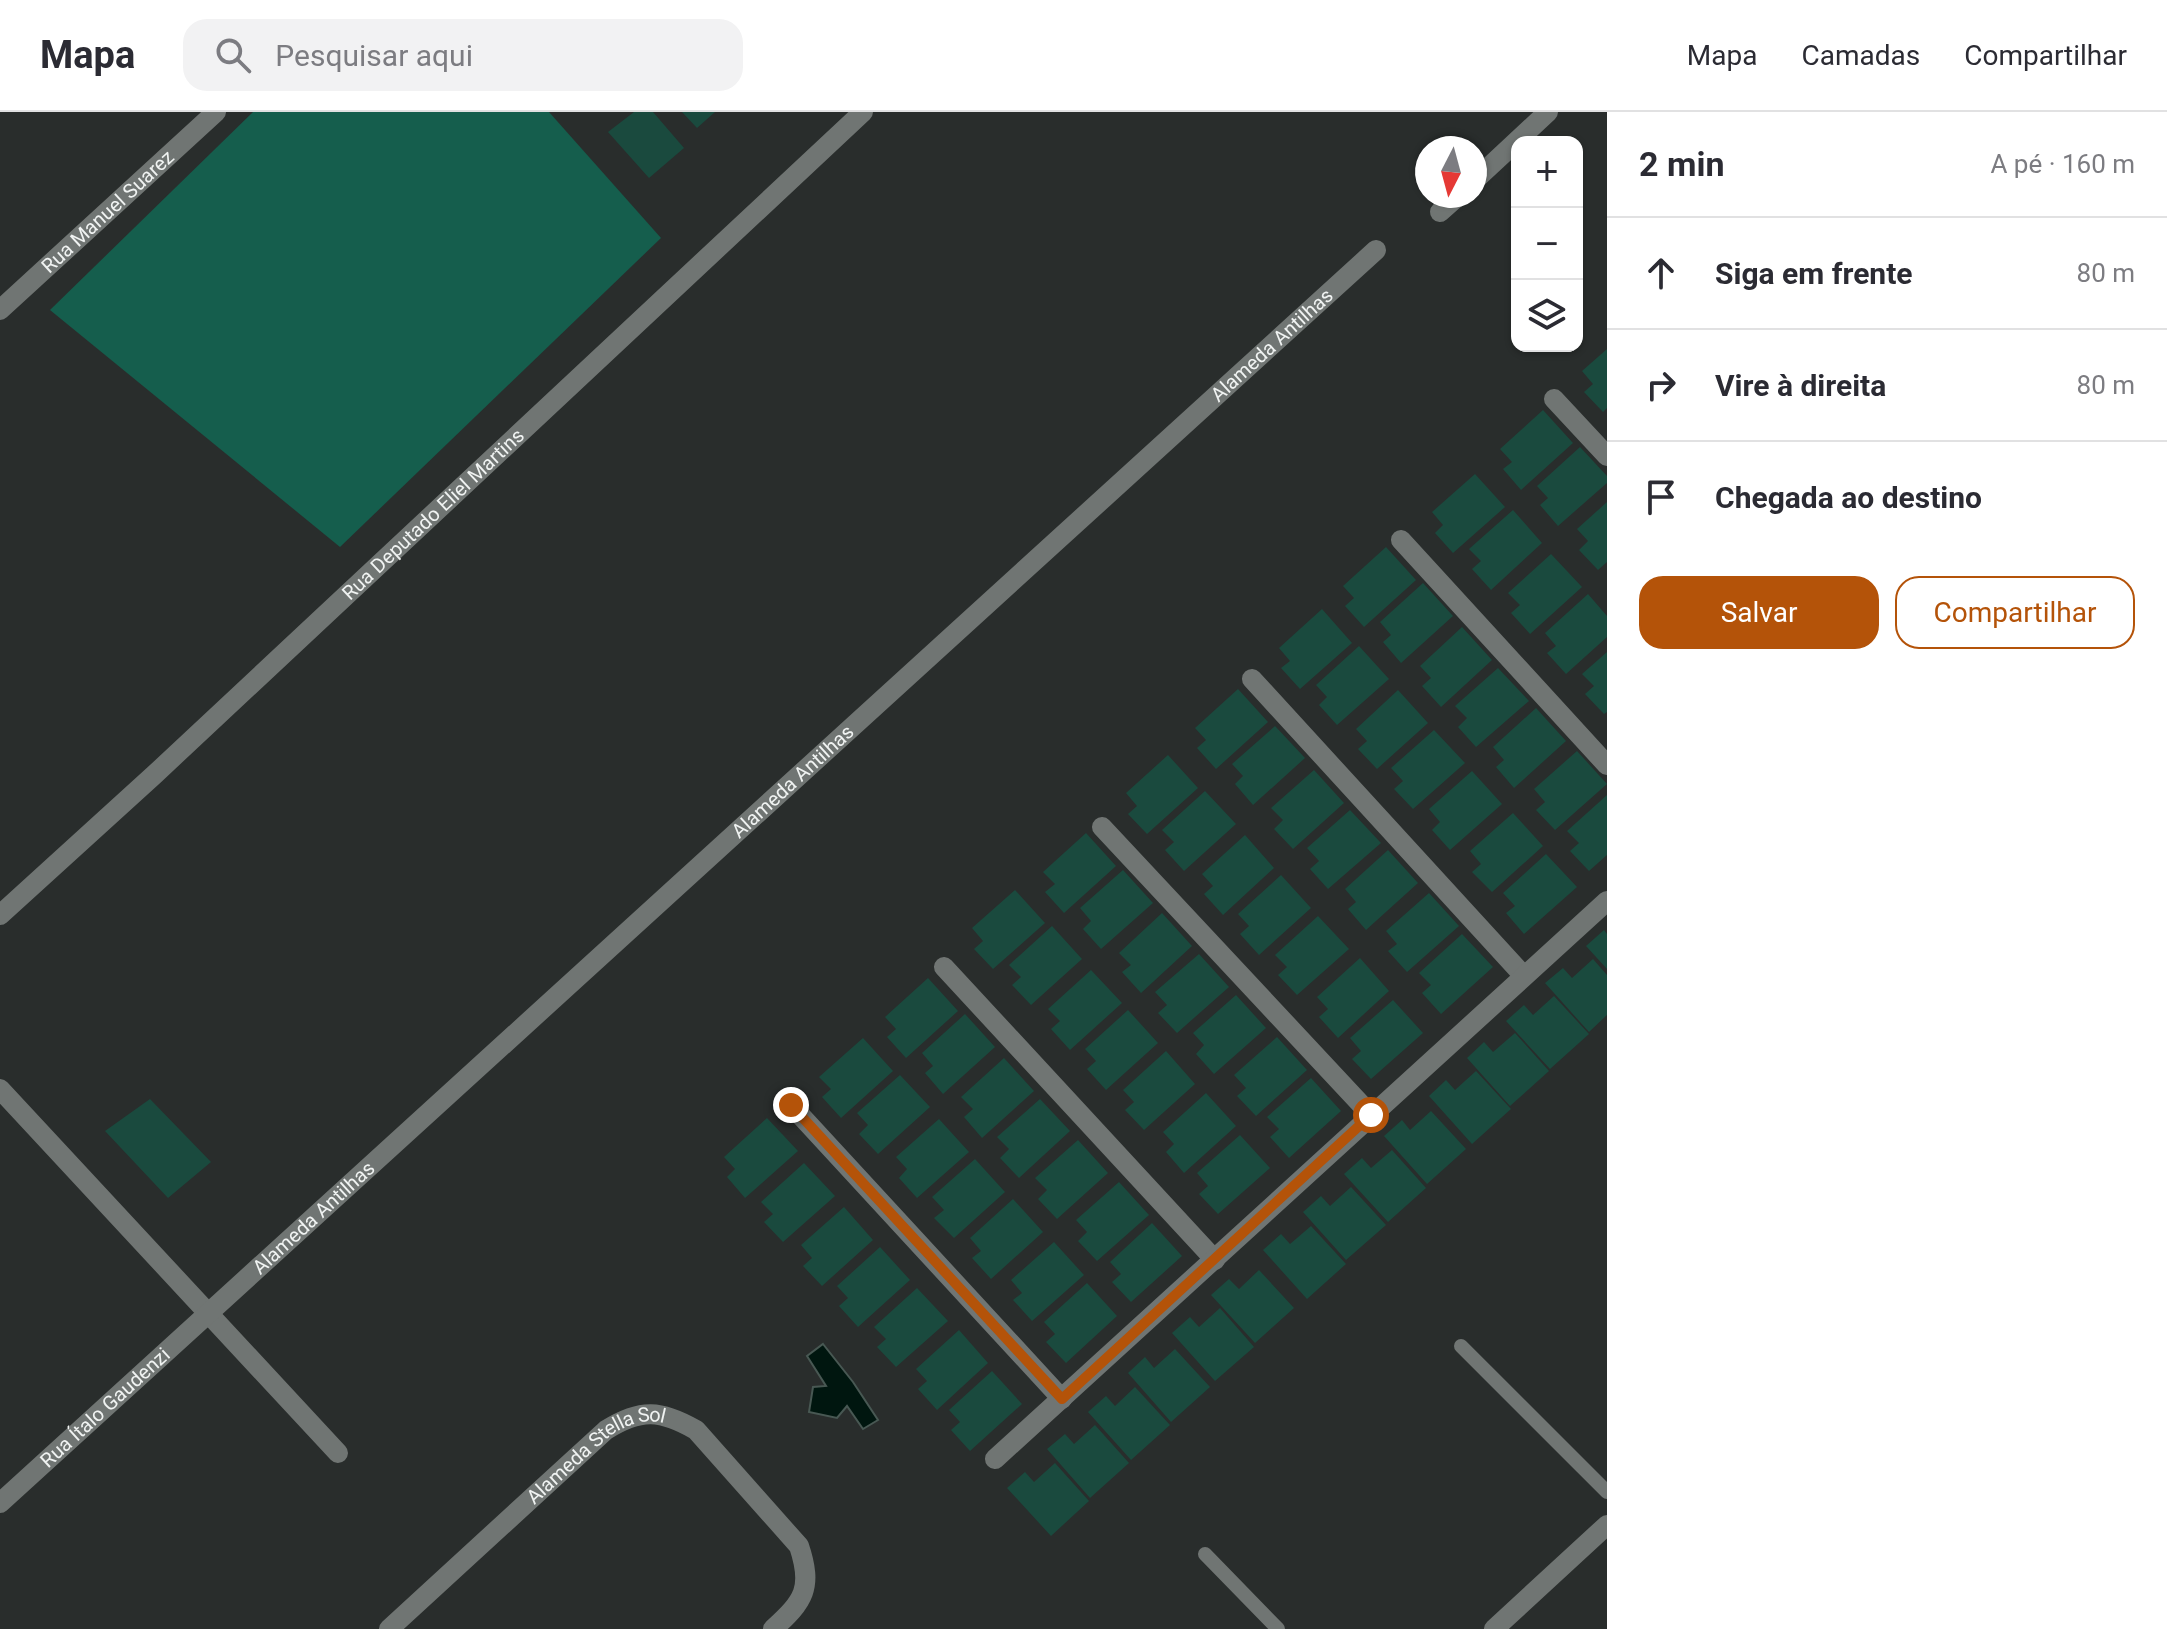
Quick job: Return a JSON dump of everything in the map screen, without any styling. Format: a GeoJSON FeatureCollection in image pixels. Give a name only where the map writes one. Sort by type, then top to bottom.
{"type":"FeatureCollection","features":[{"type":"Feature","properties":{"kind":"street","name":"Rua Manuel Suarez"},"geometry":{"type":"LineString","coordinates":[[0,310],[216,112]]}},
{"type":"Feature","properties":{"kind":"street","name":"Rua Deputado Eliel Martins"},"geometry":{"type":"LineString","coordinates":[[0,915],[154,775],[863,112]]}},
{"type":"Feature","properties":{"kind":"street"},"geometry":{"type":"LineString","coordinates":[[1487,169],[1548,112]]}},
{"type":"Feature","properties":{"kind":"street"},"geometry":{"type":"LineString","coordinates":[[1440,212],[1444,208]]}},
{"type":"Feature","properties":{"kind":"street","name":"Alameda Antilhas"},"geometry":{"type":"LineString","coordinates":[[209,1312],[1376,250]]}},
{"type":"Feature","properties":{"kind":"street"},"geometry":{"type":"LineString","coordinates":[[1554,399],[1607,456]]}},
{"type":"Feature","properties":{"kind":"street"},"geometry":{"type":"LineString","coordinates":[[1401,540],[1607,765]]}},
{"type":"Feature","properties":{"kind":"street"},"geometry":{"type":"LineString","coordinates":[[1252,679],[1523,975]]}},
{"type":"Feature","properties":{"kind":"street"},"geometry":{"type":"LineString","coordinates":[[1102,827],[1371,1115]]}},
{"type":"Feature","properties":{"kind":"street"},"geometry":{"type":"LineString","coordinates":[[995,1459],[1607,901]]}},
{"type":"Feature","properties":{"kind":"street"},"geometry":{"type":"LineString","coordinates":[[944,967],[1215,1260]]}},
{"type":"Feature","properties":{"kind":"street"},"geometry":{"type":"LineString","coordinates":[[0,1089],[338,1453]]}},
{"type":"Feature","properties":{"kind":"street"},"geometry":{"type":"LineString","coordinates":[[791,1105],[1062,1399]]}},
{"type":"Feature","properties":{"kind":"street","name":"Rua Ítalo Gaudenzi"},"geometry":{"type":"LineString","coordinates":[[0,1503],[209,1312]]}},
{"type":"Feature","properties":{"kind":"street","name":"Alameda Stella Sol"},"geometry":{"type":"LineString","coordinates":[[389,1629],[606,1430],[624,1419],[648,1413],[674,1418],[696,1430],[799,1546],[806,1568],[806,1587],[798,1606],[773,1629]]}},
{"type":"Feature","properties":{"kind":"street"},"geometry":{"type":"LineString","coordinates":[[1494,1629],[1607,1525]]}},
{"type":"Feature","properties":{"kind":"lane"},"geometry":{"type":"LineString","coordinates":[[1461,1346],[1607,1492]]}},
{"type":"Feature","properties":{"kind":"lane"},"geometry":{"type":"LineString","coordinates":[[1205,1554],[1278,1629]]}},
{"type":"Feature","properties":{"kind":"green space"},"geometry":{"type":"Polygon","coordinates":[[[253,112],[549,112],[661,238],[340,547],[50,310],[253,112]]]}},
{"type":"Feature","properties":{"kind":"shaded area"},"geometry":{"type":"Polygon","coordinates":[[[823,1344],[878,1420],[863,1429],[847,1406],[837,1418],[809,1412],[813,1387],[826,1386],[807,1356],[823,1344]]]}},
{"type":"Feature","properties":{"kind":"building"},"geometry":{"type":"Polygon","coordinates":[[[634,112],[653,112],[684,148],[649,178],[608,132],[634,112]]]}},
{"type":"Feature","properties":{"kind":"building"},"geometry":{"type":"Polygon","coordinates":[[[682,112],[715,112],[697,128],[682,112]]]}},
{"type":"Feature","properties":{"kind":"building"},"geometry":{"type":"Polygon","coordinates":[[[1607,349],[1607,408],[1603,412],[1584,392],[1593,384],[1582,371],[1607,349]]]}},
{"type":"Feature","properties":{"kind":"building"},"geometry":{"type":"Polygon","coordinates":[[[1543,410],[1573,443],[1521,490],[1503,469],[1512,462],[1500,449],[1543,410]]]}},
{"type":"Feature","properties":{"kind":"building"},"geometry":{"type":"Polygon","coordinates":[[[1580,447],[1607,476],[1607,483],[1558,526],[1540,505],[1548,498],[1537,486],[1580,447]]]}},
{"type":"Feature","properties":{"kind":"building"},"geometry":{"type":"Polygon","coordinates":[[[1475,474],[1505,507],[1453,553],[1435,533],[1443,525],[1432,512],[1475,474]]]}},
{"type":"Feature","properties":{"kind":"building"},"geometry":{"type":"Polygon","coordinates":[[[1607,502],[1607,562],[1598,570],[1579,550],[1588,541],[1577,529],[1607,502]]]}},
{"type":"Feature","properties":{"kind":"building"},"geometry":{"type":"Polygon","coordinates":[[[1513,510],[1542,543],[1491,590],[1472,569],[1481,561],[1469,549],[1513,510]]]}},
{"type":"Feature","properties":{"kind":"building"},"geometry":{"type":"Polygon","coordinates":[[[1386,547],[1416,580],[1364,627],[1345,606],[1354,598],[1343,586],[1386,547]]]}},
{"type":"Feature","properties":{"kind":"building"},"geometry":{"type":"Polygon","coordinates":[[[1551,554],[1582,587],[1530,634],[1511,613],[1520,605],[1508,593],[1551,554]]]}},
{"type":"Feature","properties":{"kind":"building"},"geometry":{"type":"Polygon","coordinates":[[[1423,583],[1453,616],[1401,663],[1383,642],[1391,635],[1380,622],[1423,583]]]}},
{"type":"Feature","properties":{"kind":"building"},"geometry":{"type":"Polygon","coordinates":[[[1588,594],[1607,616],[1607,637],[1566,674],[1547,653],[1556,646],[1545,633],[1588,594]]]}},
{"type":"Feature","properties":{"kind":"building"},"geometry":{"type":"Polygon","coordinates":[[[1322,609],[1352,643],[1300,689],[1281,668],[1290,661],[1279,648],[1322,609]]]}},
{"type":"Feature","properties":{"kind":"building"},"geometry":{"type":"Polygon","coordinates":[[[1462,627],[1492,660],[1441,707],[1422,686],[1431,678],[1420,666],[1462,627]]]}},
{"type":"Feature","properties":{"kind":"building"},"geometry":{"type":"Polygon","coordinates":[[[1359,646],[1389,679],[1337,725],[1319,705],[1327,697],[1316,685],[1359,646]]]}},
{"type":"Feature","properties":{"kind":"building"},"geometry":{"type":"Polygon","coordinates":[[[1607,652],[1607,712],[1604,714],[1585,694],[1594,686],[1582,674],[1607,652]]]}},
{"type":"Feature","properties":{"kind":"building"},"geometry":{"type":"Polygon","coordinates":[[[1498,668],[1529,701],[1476,747],[1458,727],[1467,718],[1455,706],[1498,668]]]}},
{"type":"Feature","properties":{"kind":"building"},"geometry":{"type":"Polygon","coordinates":[[[1238,689],[1268,722],[1216,769],[1197,748],[1206,740],[1195,728],[1238,689]]]}},
{"type":"Feature","properties":{"kind":"building"},"geometry":{"type":"Polygon","coordinates":[[[1398,690],[1428,723],[1377,769],[1358,749],[1367,741],[1356,729],[1398,690]]]}},
{"type":"Feature","properties":{"kind":"building"},"geometry":{"type":"Polygon","coordinates":[[[1536,708],[1566,741],[1514,788],[1496,767],[1504,760],[1493,747],[1536,708]]]}},
{"type":"Feature","properties":{"kind":"building"},"geometry":{"type":"Polygon","coordinates":[[[1275,726],[1305,758],[1253,805],[1235,784],[1243,776],[1232,764],[1275,726]]]}},
{"type":"Feature","properties":{"kind":"building"},"geometry":{"type":"Polygon","coordinates":[[[1434,730],[1465,763],[1413,809],[1394,789],[1403,781],[1391,768],[1434,730]]]}},
{"type":"Feature","properties":{"kind":"building"},"geometry":{"type":"Polygon","coordinates":[[[1577,751],[1607,784],[1555,830],[1536,810],[1545,802],[1534,789],[1577,751]]]}},
{"type":"Feature","properties":{"kind":"building"},"geometry":{"type":"Polygon","coordinates":[[[1168,755],[1198,788],[1147,834],[1128,814],[1137,806],[1126,793],[1168,755]]]}},
{"type":"Feature","properties":{"kind":"building"},"geometry":{"type":"Polygon","coordinates":[[[1314,770],[1344,803],[1293,849],[1274,829],[1283,820],[1271,808],[1314,770]]]}},
{"type":"Feature","properties":{"kind":"building"},"geometry":{"type":"Polygon","coordinates":[[[1472,771],[1502,804],[1450,850],[1432,830],[1440,822],[1429,809],[1472,771]]]}},
{"type":"Feature","properties":{"kind":"building"},"geometry":{"type":"Polygon","coordinates":[[[1205,791],[1236,824],[1184,871],[1165,850],[1174,842],[1162,830],[1205,791]]]}},
{"type":"Feature","properties":{"kind":"building"},"geometry":{"type":"Polygon","coordinates":[[[1607,795],[1607,855],[1589,871],[1570,851],[1579,843],[1567,831],[1607,795]]]}},
{"type":"Feature","properties":{"kind":"building"},"geometry":{"type":"Polygon","coordinates":[[[1350,810],[1381,843],[1328,889],[1310,869],[1319,861],[1307,848],[1350,810]]]}},
{"type":"Feature","properties":{"kind":"building"},"geometry":{"type":"Polygon","coordinates":[[[1513,813],[1543,846],[1492,892],[1472,872],[1481,864],[1470,851],[1513,813]]]}},
{"type":"Feature","properties":{"kind":"building"},"geometry":{"type":"Polygon","coordinates":[[[1086,833],[1116,866],[1064,913],[1045,892],[1055,884],[1043,872],[1086,833]]]}},
{"type":"Feature","properties":{"kind":"building"},"geometry":{"type":"Polygon","coordinates":[[[1245,835],[1274,868],[1223,915],[1204,894],[1213,886],[1202,874],[1245,835]]]}},
{"type":"Feature","properties":{"kind":"building"},"geometry":{"type":"Polygon","coordinates":[[[1388,850],[1418,883],[1366,930],[1348,909],[1356,902],[1345,889],[1388,850]]]}},
{"type":"Feature","properties":{"kind":"building"},"geometry":{"type":"Polygon","coordinates":[[[1546,854],[1577,887],[1524,934],[1506,913],[1515,906],[1503,893],[1546,854]]]}},
{"type":"Feature","properties":{"kind":"building"},"geometry":{"type":"Polygon","coordinates":[[[1123,870],[1153,903],[1101,949],[1083,929],[1091,921],[1080,908],[1123,870]]]}},
{"type":"Feature","properties":{"kind":"building"},"geometry":{"type":"Polygon","coordinates":[[[1281,875],[1311,908],[1259,955],[1240,934],[1249,926],[1238,914],[1281,875]]]}},
{"type":"Feature","properties":{"kind":"building"},"geometry":{"type":"Polygon","coordinates":[[[1015,890],[1045,923],[993,969],[974,949],[983,941],[972,928],[1015,890]]]}},
{"type":"Feature","properties":{"kind":"building"},"geometry":{"type":"Polygon","coordinates":[[[1429,893],[1459,926],[1407,972],[1388,951],[1397,944],[1386,931],[1429,893]]]}},
{"type":"Feature","properties":{"kind":"building"},"geometry":{"type":"Polygon","coordinates":[[[1162,913],[1192,946],[1141,993],[1122,972],[1131,965],[1119,953],[1162,913]]]}},
{"type":"Feature","properties":{"kind":"building"},"geometry":{"type":"Polygon","coordinates":[[[1318,916],[1349,949],[1297,995],[1278,975],[1287,967],[1275,955],[1318,916]]]}},
{"type":"Feature","properties":{"kind":"building"},"geometry":{"type":"Polygon","coordinates":[[[1052,926],[1082,959],[1031,1005],[1012,985],[1021,977],[1009,965],[1052,926]]]}},
{"type":"Feature","properties":{"kind":"building"},"geometry":{"type":"Polygon","coordinates":[[[1604,930],[1607,934],[1607,969],[1586,946],[1604,930]]]}},
{"type":"Feature","properties":{"kind":"building"},"geometry":{"type":"Polygon","coordinates":[[[1462,934],[1493,967],[1441,1014],[1422,993],[1431,985],[1419,973],[1462,934]]]}},
{"type":"Feature","properties":{"kind":"building"},"geometry":{"type":"Polygon","coordinates":[[[1199,954],[1229,987],[1177,1033],[1158,1013],[1167,1005],[1155,992],[1199,954]]]}},
{"type":"Feature","properties":{"kind":"building"},"geometry":{"type":"Polygon","coordinates":[[[1360,958],[1389,991],[1338,1038],[1319,1017],[1328,1009],[1317,997],[1360,958]]]}},
{"type":"Feature","properties":{"kind":"building"},"geometry":{"type":"Polygon","coordinates":[[[1593,959],[1607,975],[1607,1015],[1589,1032],[1545,983],[1563,968],[1572,978],[1593,959]]]}},
{"type":"Feature","properties":{"kind":"building"},"geometry":{"type":"Polygon","coordinates":[[[1091,970],[1122,1003],[1070,1050],[1051,1029],[1060,1021],[1048,1009],[1091,970]]]}},
{"type":"Feature","properties":{"kind":"building"},"geometry":{"type":"Polygon","coordinates":[[[928,978],[958,1011],[906,1058],[887,1037],[896,1029],[885,1017],[928,978]]]}},
{"type":"Feature","properties":{"kind":"building"},"geometry":{"type":"Polygon","coordinates":[[[1236,995],[1266,1028],[1214,1074],[1196,1054],[1204,1045],[1193,1033],[1236,995]]]}},
{"type":"Feature","properties":{"kind":"building"},"geometry":{"type":"Polygon","coordinates":[[[1554,996],[1589,1034],[1550,1069],[1506,1021],[1524,1005],[1533,1015],[1554,996]]]}},
{"type":"Feature","properties":{"kind":"building"},"geometry":{"type":"Polygon","coordinates":[[[1393,1000],[1423,1033],[1371,1079],[1352,1059],[1361,1051],[1350,1038],[1393,1000]]]}},
{"type":"Feature","properties":{"kind":"building"},"geometry":{"type":"Polygon","coordinates":[[[1128,1010],[1158,1043],[1106,1090],[1087,1069],[1096,1061],[1085,1049],[1128,1010]]]}},
{"type":"Feature","properties":{"kind":"building"},"geometry":{"type":"Polygon","coordinates":[[[965,1014],[995,1047],[943,1094],[925,1073],[933,1066],[922,1053],[965,1014]]]}},
{"type":"Feature","properties":{"kind":"building"},"geometry":{"type":"Polygon","coordinates":[[[1515,1033],[1549,1071],[1510,1106],[1467,1058],[1484,1042],[1493,1052],[1515,1033]]]}},
{"type":"Feature","properties":{"kind":"building"},"geometry":{"type":"Polygon","coordinates":[[[1277,1037],[1307,1070],[1256,1116],[1237,1096],[1246,1088],[1234,1075],[1277,1037]]]}},
{"type":"Feature","properties":{"kind":"building"},"geometry":{"type":"Polygon","coordinates":[[[863,1038],[893,1071],[841,1118],[822,1097],[831,1089],[819,1077],[863,1038]]]}},
{"type":"Feature","properties":{"kind":"building"},"geometry":{"type":"Polygon","coordinates":[[[1166,1051],[1195,1084],[1144,1130],[1125,1110],[1134,1102],[1123,1090],[1166,1051]]]}},
{"type":"Feature","properties":{"kind":"building"},"geometry":{"type":"Polygon","coordinates":[[[1004,1058],[1034,1091],[982,1138],[964,1117],[973,1109],[961,1097],[1004,1058]]]}},
{"type":"Feature","properties":{"kind":"building"},"geometry":{"type":"Polygon","coordinates":[[[1476,1071],[1511,1109],[1472,1144],[1429,1096],[1446,1080],[1455,1090],[1476,1071]]]}},
{"type":"Feature","properties":{"kind":"building"},"geometry":{"type":"Polygon","coordinates":[[[900,1075],[930,1107],[878,1154],[859,1134],[868,1125],[857,1113],[900,1075]]]}},
{"type":"Feature","properties":{"kind":"building"},"geometry":{"type":"Polygon","coordinates":[[[1311,1078],[1341,1111],[1289,1158],[1270,1137],[1279,1129],[1267,1117],[1311,1078]]]}},
{"type":"Feature","properties":{"kind":"building"},"geometry":{"type":"Polygon","coordinates":[[[1206,1093],[1236,1126],[1184,1173],[1166,1152],[1174,1144],[1163,1132],[1206,1093]]]}},
{"type":"Feature","properties":{"kind":"building"},"geometry":{"type":"Polygon","coordinates":[[[150,1099],[211,1162],[168,1198],[105,1131],[150,1099]]]}},
{"type":"Feature","properties":{"kind":"building"},"geometry":{"type":"Polygon","coordinates":[[[1040,1099],[1070,1131],[1019,1178],[1000,1158],[1009,1149],[997,1137],[1040,1099]]]}},
{"type":"Feature","properties":{"kind":"building"},"geometry":{"type":"Polygon","coordinates":[[[1431,1111],[1466,1149],[1427,1184],[1384,1136],[1402,1120],[1410,1130],[1431,1111]]]}},
{"type":"Feature","properties":{"kind":"building"},"geometry":{"type":"Polygon","coordinates":[[[767,1118],[798,1151],[745,1198],[727,1177],[735,1169],[724,1157],[767,1118]]]}},
{"type":"Feature","properties":{"kind":"building"},"geometry":{"type":"Polygon","coordinates":[[[939,1119],[969,1152],[917,1198],[899,1178],[907,1169],[896,1157],[939,1119]]]}},
{"type":"Feature","properties":{"kind":"building"},"geometry":{"type":"Polygon","coordinates":[[[1240,1135],[1270,1168],[1218,1214],[1199,1194],[1208,1186],[1197,1173],[1240,1135]]]}},
{"type":"Feature","properties":{"kind":"building"},"geometry":{"type":"Polygon","coordinates":[[[1078,1140],[1108,1173],[1057,1219],[1038,1199],[1047,1190],[1035,1178],[1078,1140]]]}},
{"type":"Feature","properties":{"kind":"building"},"geometry":{"type":"Polygon","coordinates":[[[1392,1150],[1426,1188],[1388,1222],[1344,1174],[1362,1158],[1371,1168],[1392,1150]]]}},
{"type":"Feature","properties":{"kind":"building"},"geometry":{"type":"Polygon","coordinates":[[[975,1159],[1005,1192],[954,1238],[934,1218],[944,1210],[932,1197],[975,1159]]]}},
{"type":"Feature","properties":{"kind":"building"},"geometry":{"type":"Polygon","coordinates":[[[804,1163],[835,1196],[783,1242],[764,1222],[773,1214],[761,1202],[804,1163]]]}},
{"type":"Feature","properties":{"kind":"building"},"geometry":{"type":"Polygon","coordinates":[[[1119,1182],[1149,1215],[1097,1261],[1078,1241],[1087,1232],[1076,1220],[1119,1182]]]}},
{"type":"Feature","properties":{"kind":"building"},"geometry":{"type":"Polygon","coordinates":[[[1351,1187],[1386,1225],[1346,1260],[1303,1212],[1321,1196],[1330,1206],[1351,1187]]]}},
{"type":"Feature","properties":{"kind":"building"},"geometry":{"type":"Polygon","coordinates":[[[1013,1199],[1043,1232],[991,1279],[972,1258],[981,1251],[970,1238],[1013,1199]]]}},
{"type":"Feature","properties":{"kind":"building"},"geometry":{"type":"Polygon","coordinates":[[[844,1207],[873,1240],[822,1286],[803,1266],[812,1258],[801,1245],[844,1207]]]}},
{"type":"Feature","properties":{"kind":"building"},"geometry":{"type":"Polygon","coordinates":[[[1152,1223],[1182,1256],[1131,1302],[1112,1282],[1121,1274],[1110,1262],[1152,1223]]]}},
{"type":"Feature","properties":{"kind":"building"},"geometry":{"type":"Polygon","coordinates":[[[1311,1226],[1346,1264],[1307,1299],[1263,1250],[1281,1234],[1290,1244],[1311,1226]]]}},
{"type":"Feature","properties":{"kind":"building"},"geometry":{"type":"Polygon","coordinates":[[[1054,1242],[1084,1275],[1032,1321],[1013,1300],[1022,1293],[1011,1280],[1054,1242]]]}},
{"type":"Feature","properties":{"kind":"building"},"geometry":{"type":"Polygon","coordinates":[[[880,1247],[910,1280],[858,1327],[839,1306],[848,1298],[837,1286],[880,1247]]]}},
{"type":"Feature","properties":{"kind":"building"},"geometry":{"type":"Polygon","coordinates":[[[1259,1270],[1294,1308],[1255,1343],[1211,1295],[1229,1279],[1239,1289],[1259,1270]]]}},
{"type":"Feature","properties":{"kind":"building"},"geometry":{"type":"Polygon","coordinates":[[[1087,1283],[1117,1316],[1066,1363],[1046,1342],[1055,1334],[1044,1322],[1087,1283]]]}},
{"type":"Feature","properties":{"kind":"building"},"geometry":{"type":"Polygon","coordinates":[[[917,1288],[948,1321],[896,1367],[877,1347],[886,1339],[874,1327],[917,1288]]]}},
{"type":"Feature","properties":{"kind":"building"},"geometry":{"type":"Polygon","coordinates":[[[1220,1308],[1254,1347],[1215,1381],[1172,1333],[1190,1317],[1199,1327],[1220,1308]]]}},
{"type":"Feature","properties":{"kind":"building"},"geometry":{"type":"Polygon","coordinates":[[[959,1330],[988,1363],[937,1410],[918,1389],[927,1381],[916,1369],[959,1330]]]}},
{"type":"Feature","properties":{"kind":"building"},"geometry":{"type":"Polygon","coordinates":[[[1175,1349],[1210,1387],[1171,1422],[1128,1373],[1145,1357],[1154,1368],[1175,1349]]]}},
{"type":"Feature","properties":{"kind":"building"},"geometry":{"type":"Polygon","coordinates":[[[992,1371],[1022,1404],[970,1451],[951,1430],[960,1422],[949,1410],[992,1371]]]}},
{"type":"Feature","properties":{"kind":"building"},"geometry":{"type":"Polygon","coordinates":[[[1135,1387],[1170,1425],[1131,1460],[1088,1412],[1106,1396],[1115,1406],[1135,1387]]]}},
{"type":"Feature","properties":{"kind":"building"},"geometry":{"type":"Polygon","coordinates":[[[1095,1425],[1129,1463],[1090,1498],[1047,1449],[1065,1434],[1074,1444],[1095,1425]]]}},
{"type":"Feature","properties":{"kind":"building"},"geometry":{"type":"Polygon","coordinates":[[[1055,1463],[1089,1501],[1051,1536],[1007,1488],[1025,1472],[1034,1482],[1055,1463]]]}},
{"type":"Feature","properties":{"kind":"route"},"geometry":{"type":"LineString","coordinates":[[791,1105],[1062,1399],[1371,1115]]}}]}
